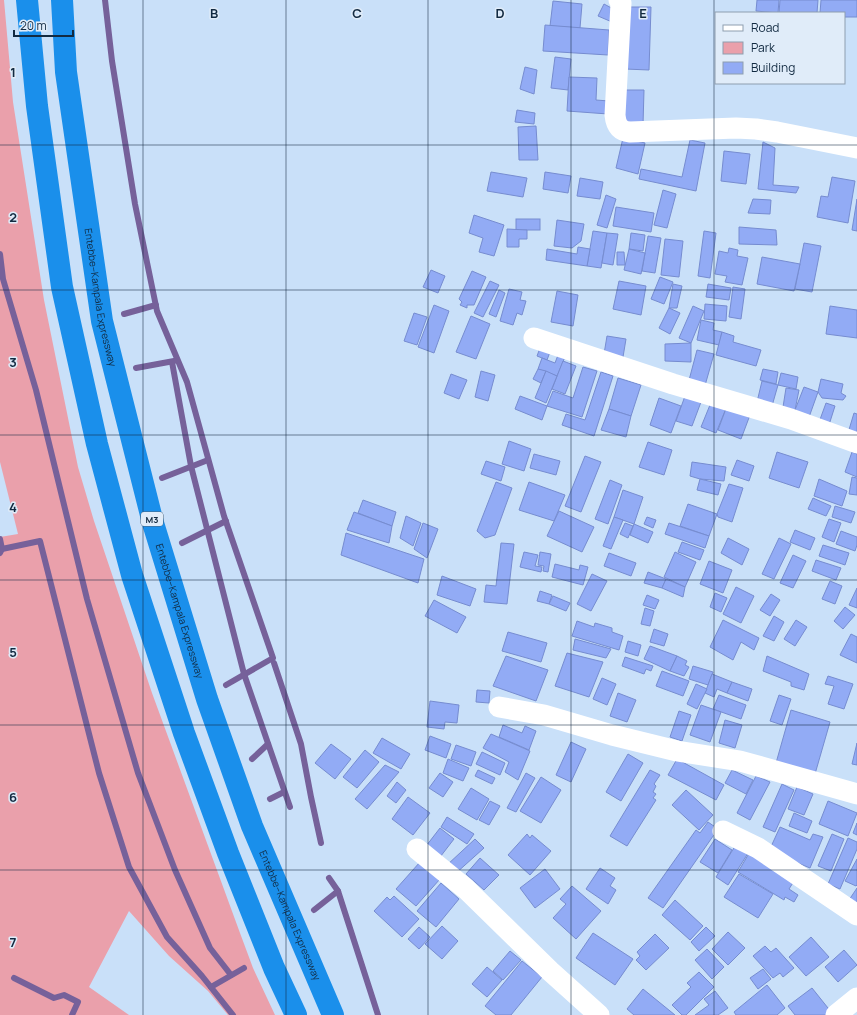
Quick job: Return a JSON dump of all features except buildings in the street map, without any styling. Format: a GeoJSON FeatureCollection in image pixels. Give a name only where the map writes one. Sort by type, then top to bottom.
{"type":"FeatureCollection","features":[{"type":"Feature","properties":{"kind":"highway"},"geometry":{"type":"LineString","coordinates":[[27,0],[37,106],[62,287],[99,452],[132,575],[184,733],[228,853],[271,960],[296,1015]]}},
{"type":"Feature","properties":{"kind":"highway","name":"Entebbe–Kampala Expressway"},"geometry":{"type":"LineString","coordinates":[[62,0],[66,72],[102,321],[153,523],[207,699],[252,826],[333,1015]]}},
{"type":"Feature","properties":{"kind":"street"},"geometry":{"type":"LineString","coordinates":[[619,0],[621,3],[615,115],[618,128],[623,131],[630,132],[736,128],[756,129],[857,148]]}},
{"type":"Feature","properties":{"kind":"street"},"geometry":{"type":"LineString","coordinates":[[534,338],[673,384],[791,419],[857,443]]}},
{"type":"Feature","properties":{"kind":"street"},"geometry":{"type":"LineString","coordinates":[[499,707],[544,715],[612,735],[677,751],[740,761],[857,794]]}},
{"type":"Feature","properties":{"kind":"street"},"geometry":{"type":"LineString","coordinates":[[723,831],[758,848],[857,915]]}},
{"type":"Feature","properties":{"kind":"street"},"geometry":{"type":"LineString","coordinates":[[417,849],[466,889],[550,971],[599,1015]]}},
{"type":"Feature","properties":{"kind":"street"},"geometry":{"type":"LineString","coordinates":[[836,1015],[857,998]]}},
{"type":"Feature","properties":{"kind":"green space"},"geometry":{"type":"Polygon","coordinates":[[[0,0],[4,0],[13,102],[44,300],[78,467],[94,521],[152,693],[253,968],[275,1015],[228,1015],[208,991],[169,956],[129,911],[89,987],[129,1015],[0,1015],[0,537],[18,534],[0,462],[0,0]]]}},
{"type":"Feature","properties":{"kind":"waterway"},"geometry":{"type":"LineString","coordinates":[[105,0],[112,61],[135,204],[157,311],[187,382],[224,516],[273,658],[226,685]]}},
{"type":"Feature","properties":{"kind":"waterway"},"geometry":{"type":"LineString","coordinates":[[0,254],[3,279],[36,390],[87,599],[138,773],[175,870],[210,948],[231,975]]}},
{"type":"Feature","properties":{"kind":"waterway"},"geometry":{"type":"LineString","coordinates":[[124,314],[156,305]]}},
{"type":"Feature","properties":{"kind":"waterway"},"geometry":{"type":"LineString","coordinates":[[136,368],[174,361]]}},
{"type":"Feature","properties":{"kind":"waterway"},"geometry":{"type":"LineString","coordinates":[[172,362],[191,466],[244,674],[290,807]]}},
{"type":"Feature","properties":{"kind":"waterway"},"geometry":{"type":"LineString","coordinates":[[162,478],[208,460]]}},
{"type":"Feature","properties":{"kind":"waterway"},"geometry":{"type":"LineString","coordinates":[[182,543],[226,521]]}},
{"type":"Feature","properties":{"kind":"waterway"},"geometry":{"type":"LineString","coordinates":[[0,539],[2,549],[0,553]]}},
{"type":"Feature","properties":{"kind":"waterway"},"geometry":{"type":"LineString","coordinates":[[2,549],[40,541],[99,773],[129,867],[167,937],[202,976],[233,1015]]}},
{"type":"Feature","properties":{"kind":"waterway"},"geometry":{"type":"LineString","coordinates":[[274,663],[301,744],[321,843]]}},
{"type":"Feature","properties":{"kind":"waterway"},"geometry":{"type":"LineString","coordinates":[[252,759],[268,744]]}},
{"type":"Feature","properties":{"kind":"waterway"},"geometry":{"type":"LineString","coordinates":[[270,799],[284,792]]}},
{"type":"Feature","properties":{"kind":"waterway"},"geometry":{"type":"LineString","coordinates":[[329,878],[338,891],[378,1015]]}},
{"type":"Feature","properties":{"kind":"waterway"},"geometry":{"type":"LineString","coordinates":[[314,910],[338,891]]}},
{"type":"Feature","properties":{"kind":"waterway"},"geometry":{"type":"LineString","coordinates":[[211,987],[244,968]]}},
{"type":"Feature","properties":{"kind":"waterway"},"geometry":{"type":"LineString","coordinates":[[14,978],[54,998],[64,995],[78,1002],[72,1015]]}}]}
